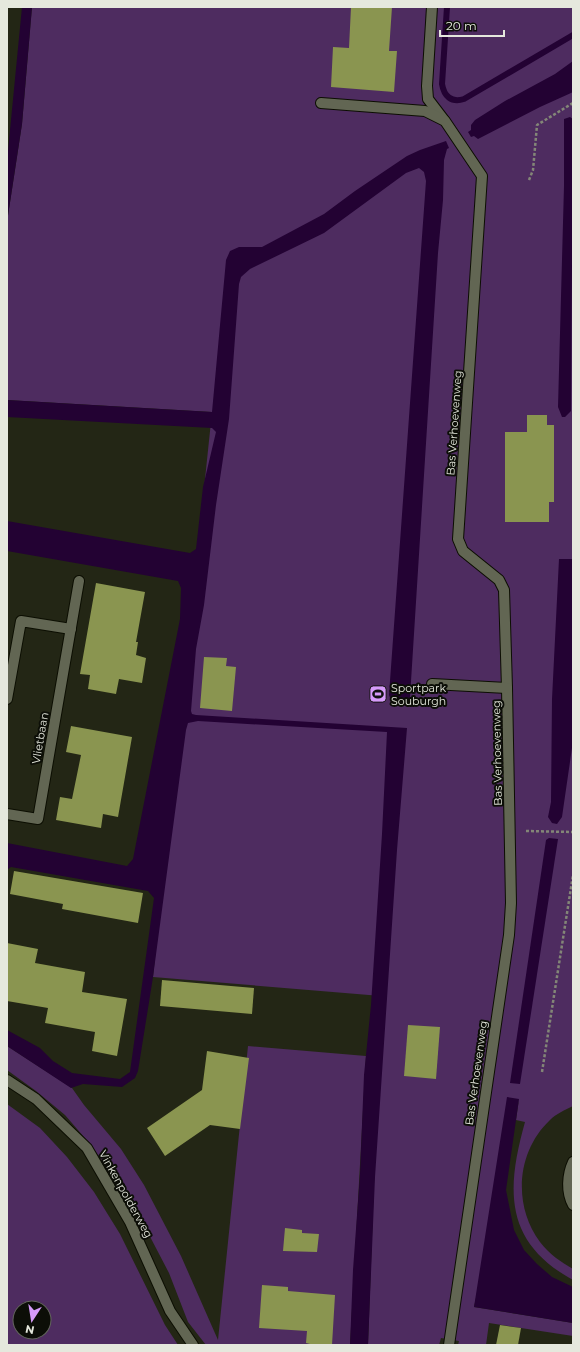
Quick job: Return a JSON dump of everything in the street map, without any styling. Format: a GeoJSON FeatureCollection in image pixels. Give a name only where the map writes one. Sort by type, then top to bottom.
{"type":"FeatureCollection","features":[{"type":"Feature","properties":{"kind":"street"},"geometry":{"type":"LineString","coordinates":[[432,7],[427,86],[428,100],[445,122]]}},
{"type":"Feature","properties":{"kind":"street"},"geometry":{"type":"LineString","coordinates":[[321,103],[424,111],[445,122]]}},
{"type":"Feature","properties":{"kind":"street","name":"Bas Verhoevenweg"},"geometry":{"type":"LineString","coordinates":[[445,122],[482,176],[458,539],[463,551],[499,580],[504,590],[511,903],[509,935],[450,1345]]}},
{"type":"Feature","properties":{"kind":"street","name":"Vlietbaan"},"geometry":{"type":"LineString","coordinates":[[7,814],[38,820],[79,581]]}},
{"type":"Feature","properties":{"kind":"street"},"geometry":{"type":"LineString","coordinates":[[7,699],[21,621],[71,629]]}},
{"type":"Feature","properties":{"kind":"street"},"geometry":{"type":"LineString","coordinates":[[432,684],[507,688]]}},
{"type":"Feature","properties":{"kind":"street","name":"Vinkenpolderweg"},"geometry":{"type":"LineString","coordinates":[[7,1080],[36,1100],[87,1148],[130,1222],[170,1311],[193,1345]]}},
{"type":"Feature","properties":{"kind":"street"},"geometry":{"type":"LineString","coordinates":[[573,1162],[570,1169],[568,1185],[573,1205]]}},
{"type":"Feature","properties":{"kind":"path"},"geometry":{"type":"LineString","coordinates":[[529,180],[533,170],[537,125],[573,103]]}},
{"type":"Feature","properties":{"kind":"path"},"geometry":{"type":"LineString","coordinates":[[510,831],[573,832]]}},
{"type":"Feature","properties":{"kind":"path"},"geometry":{"type":"LineString","coordinates":[[542,1072],[573,875]]}},
{"type":"Feature","properties":{"kind":"shaded area"},"geometry":{"type":"Polygon","coordinates":[[[22,7],[32,7],[22,124],[7,222],[7,161],[22,7]]]}},
{"type":"Feature","properties":{"kind":"shaded area","name":"Sportpark Souburgh"},"geometry":{"type":"Polygon","coordinates":[[[32,7],[573,7],[573,1106],[552,1118],[539,1133],[530,1148],[525,1163],[522,1180],[522,1196],[525,1212],[531,1228],[540,1242],[551,1254],[573,1269],[573,1280],[550,1265],[534,1249],[522,1231],[516,1212],[514,1192],[515,1170],[525,1122],[516,1120],[519,1099],[474,1307],[573,1323],[573,1336],[489,1323],[486,1345],[458,1345],[459,1341],[441,1338],[439,1345],[368,1345],[381,996],[153,977],[212,412],[7,400],[7,222],[22,124],[32,7]]]}},
{"type":"Feature","properties":{"kind":"shaded area"},"geometry":{"type":"Polygon","coordinates":[[[573,61],[573,92],[478,139],[474,136],[471,137],[468,132],[471,130],[471,125],[475,120],[505,101],[555,74],[573,61]]]}},
{"type":"Feature","properties":{"kind":"shaded area"},"geometry":{"type":"Polygon","coordinates":[[[570,117],[573,119],[571,411],[565,417],[562,417],[558,407],[564,186],[564,119],[570,117]]]}},
{"type":"Feature","properties":{"kind":"shaded area"},"geometry":{"type":"Polygon","coordinates":[[[446,141],[449,148],[447,149],[444,160],[443,200],[438,253],[410,697],[403,702],[398,702],[390,698],[389,695],[426,181],[424,172],[419,168],[406,173],[324,233],[250,269],[241,277],[239,284],[229,419],[216,505],[204,605],[196,649],[191,711],[192,714],[196,715],[407,728],[397,850],[375,1177],[368,1345],[350,1345],[364,1075],[371,1005],[387,732],[198,721],[188,723],[153,977],[138,1071],[135,1078],[122,1087],[83,1084],[71,1088],[7,1046],[7,1030],[40,1048],[53,1061],[72,1073],[120,1079],[130,1072],[154,898],[148,891],[11,867],[8,869],[7,877],[7,843],[127,866],[133,859],[180,619],[181,588],[178,581],[7,551],[7,521],[190,553],[196,549],[203,487],[216,432],[212,428],[7,417],[7,400],[212,412],[226,260],[230,251],[239,247],[262,247],[324,214],[407,156],[446,141]]]}},
{"type":"Feature","properties":{"kind":"shaded area"},"geometry":{"type":"Polygon","coordinates":[[[559,559],[573,559],[573,741],[562,817],[557,824],[552,823],[548,817],[551,802],[552,699],[559,559]]]}},
{"type":"Feature","properties":{"kind":"shaded area"},"geometry":{"type":"Polygon","coordinates":[[[549,838],[558,839],[520,1084],[510,1083],[546,840],[549,838]]]}},
{"type":"Feature","properties":{"kind":"shaded area"},"geometry":{"type":"Polygon","coordinates":[[[7,1046],[72,1088],[84,1105],[121,1149],[144,1185],[181,1256],[218,1340],[248,1046],[366,1056],[350,1345],[206,1345],[188,1322],[169,1273],[145,1227],[119,1184],[90,1144],[65,1115],[7,1070],[7,1046]]]}},
{"type":"Feature","properties":{"kind":"shaded area"},"geometry":{"type":"Polygon","coordinates":[[[507,1097],[519,1099],[506,1190],[514,1230],[524,1250],[537,1264],[552,1277],[573,1287],[573,1323],[474,1307],[507,1097]]]}},
{"type":"Feature","properties":{"kind":"shaded area"},"geometry":{"type":"Polygon","coordinates":[[[7,1104],[40,1128],[67,1157],[94,1192],[120,1234],[165,1325],[178,1345],[7,1345],[7,1104]]]}},
{"type":"Feature","properties":{"kind":"building"},"geometry":{"type":"Polygon","coordinates":[[[351,7],[392,7],[389,51],[397,51],[394,92],[331,87],[333,47],[349,48],[351,7]]]}},
{"type":"Feature","properties":{"kind":"building"},"geometry":{"type":"Polygon","coordinates":[[[527,415],[547,415],[547,425],[554,425],[554,502],[549,502],[549,522],[505,522],[505,432],[527,432],[527,415]]]}},
{"type":"Feature","properties":{"kind":"building"},"geometry":{"type":"Polygon","coordinates":[[[96,583],[145,592],[136,642],[138,642],[136,655],[146,658],[142,683],[119,679],[116,694],[88,689],[90,675],[80,674],[96,583]]]}},
{"type":"Feature","properties":{"kind":"building"},"geometry":{"type":"Polygon","coordinates":[[[204,657],[227,658],[226,666],[236,667],[232,711],[200,708],[204,657]]]}},
{"type":"Feature","properties":{"kind":"building"},"geometry":{"type":"Polygon","coordinates":[[[71,726],[132,737],[118,817],[103,814],[101,828],[56,820],[60,797],[72,799],[81,755],[66,752],[71,726]]]}},
{"type":"Feature","properties":{"kind":"building"},"geometry":{"type":"Polygon","coordinates":[[[14,871],[143,893],[138,923],[62,909],[63,904],[10,894],[14,871]]]}},
{"type":"Feature","properties":{"kind":"building"},"geometry":{"type":"Polygon","coordinates":[[[7,943],[38,949],[35,963],[85,972],[82,992],[127,999],[117,1056],[92,1051],[95,1032],[45,1023],[48,1008],[7,1001],[7,943]]]}},
{"type":"Feature","properties":{"kind":"building"},"geometry":{"type":"Polygon","coordinates":[[[162,980],[254,988],[252,1014],[160,1006],[162,980]]]}},
{"type":"Feature","properties":{"kind":"building"},"geometry":{"type":"Polygon","coordinates":[[[408,1025],[440,1027],[436,1079],[404,1076],[408,1025]]]}},
{"type":"Feature","properties":{"kind":"building"},"geometry":{"type":"Polygon","coordinates":[[[207,1051],[249,1058],[240,1129],[210,1125],[165,1156],[147,1128],[202,1090],[207,1051]]]}},
{"type":"Feature","properties":{"kind":"building"},"geometry":{"type":"Polygon","coordinates":[[[285,1228],[302,1230],[302,1233],[319,1234],[317,1252],[283,1251],[285,1228]]]}},
{"type":"Feature","properties":{"kind":"building"},"geometry":{"type":"Polygon","coordinates":[[[262,1285],[288,1287],[288,1291],[335,1295],[332,1345],[310,1345],[306,1343],[307,1331],[259,1328],[262,1285]]]}},
{"type":"Feature","properties":{"kind":"building"},"geometry":{"type":"Polygon","coordinates":[[[500,1325],[521,1328],[518,1345],[496,1345],[500,1325]]]}},
{"type":"Feature","properties":{"kind":"waterway"},"geometry":{"type":"LineString","coordinates":[[447,7],[442,84],[446,95],[455,100],[464,99],[573,35]]}},
{"type":"Feature","properties":{"kind":"place","name":"Sportpark Souburgh"},"geometry":{"type":"Point","coordinates":[378,694]}}]}
